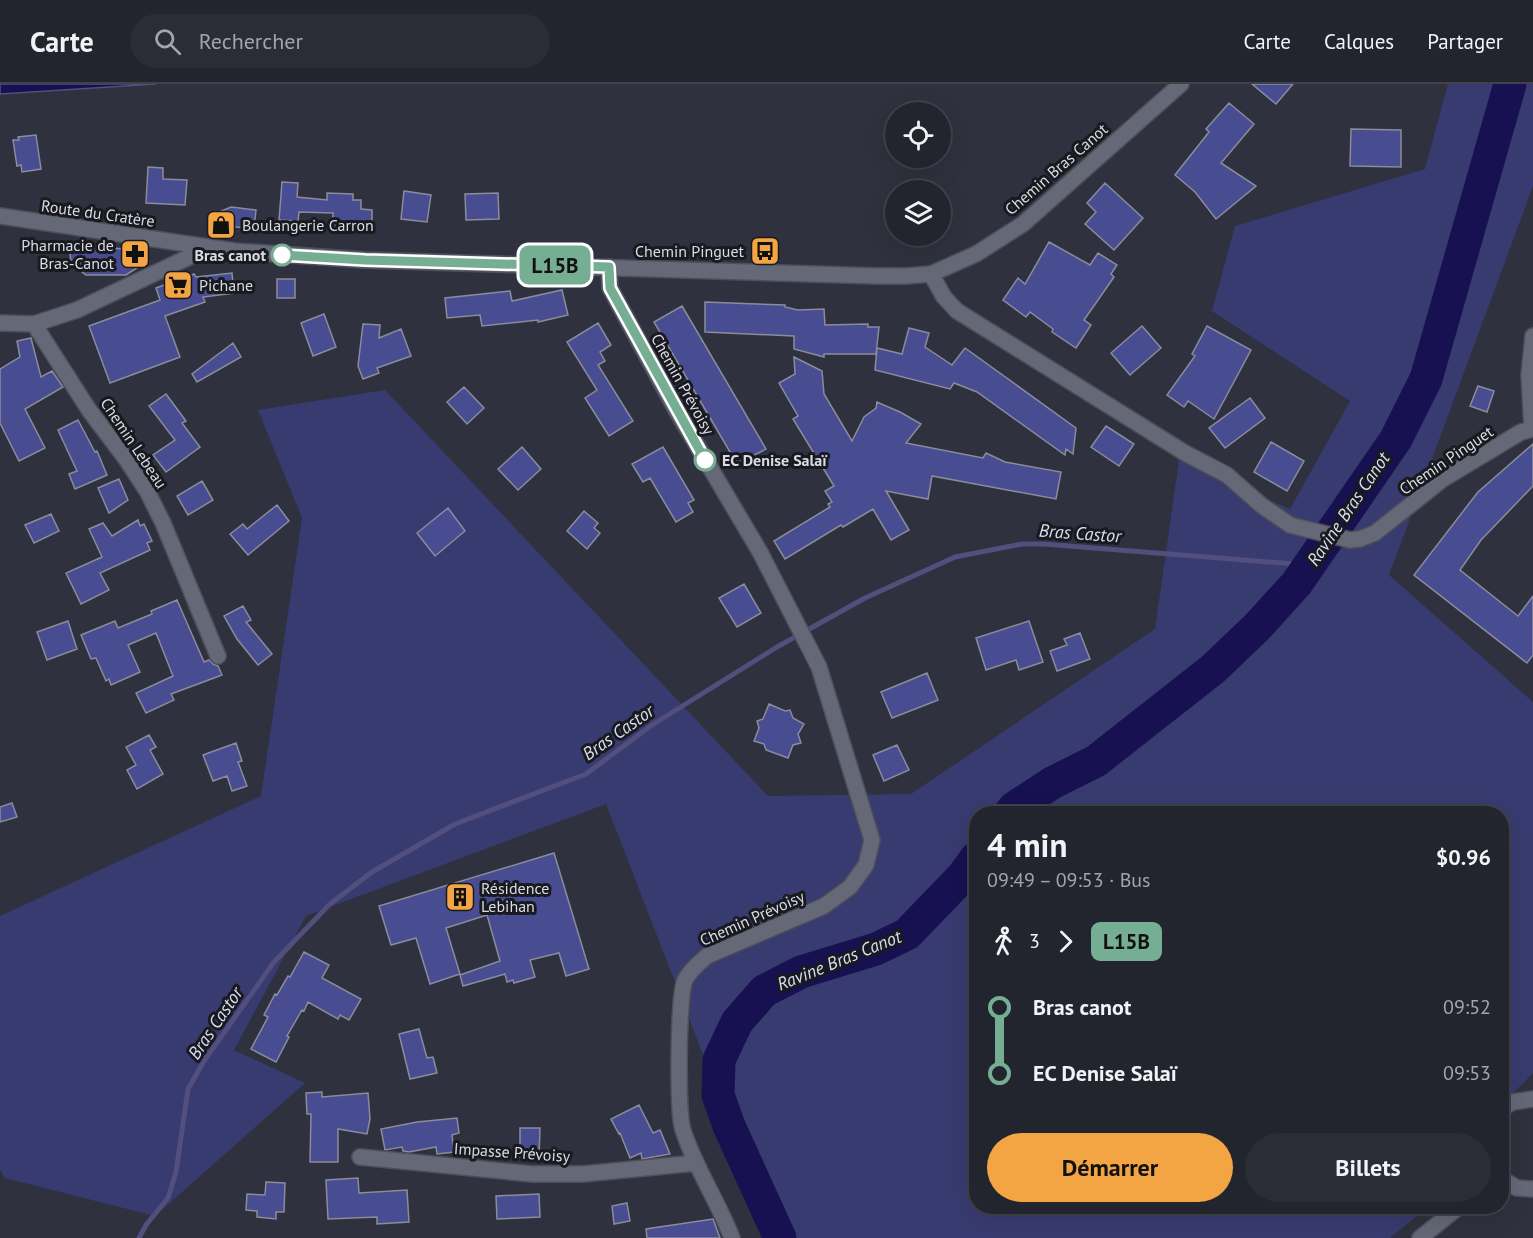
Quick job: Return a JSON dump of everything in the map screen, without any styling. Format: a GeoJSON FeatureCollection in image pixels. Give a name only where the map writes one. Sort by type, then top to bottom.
{"type":"FeatureCollection","features":[{"type":"Feature","properties":{"kind":"street","name":"Chemin Bras Canot"},"geometry":{"type":"LineString","coordinates":[[192,244],[234,251],[354,259],[878,276],[931,274],[976,254],[1023,224],[1181,84]]}},
{"type":"Feature","properties":{"kind":"street","name":"Route du Cratère"},"geometry":{"type":"LineString","coordinates":[[0,216],[192,244]]}},
{"type":"Feature","properties":{"kind":"street"},"geometry":{"type":"LineString","coordinates":[[0,323],[34,324],[76,310],[189,257],[192,244]]}},
{"type":"Feature","properties":{"kind":"street","name":"Chemin Prévoisy"},"geometry":{"type":"LineString","coordinates":[[609,267],[610,288],[676,410],[760,552],[819,667],[872,840],[866,865],[850,887],[824,906],[707,957],[691,970],[685,981],[681,1007],[679,1103],[682,1128],[732,1238]]}},
{"type":"Feature","properties":{"kind":"street","name":"Chemin Pinguet"},"geometry":{"type":"LineString","coordinates":[[931,274],[944,297],[957,311],[1185,453],[1227,475],[1261,506],[1290,525],[1350,540],[1360,539],[1375,532],[1443,479],[1521,432],[1533,429]]}},
{"type":"Feature","properties":{"kind":"street","name":"Chemin Lebeau"},"geometry":{"type":"LineString","coordinates":[[34,324],[89,410],[147,491],[163,523],[218,656]]}},
{"type":"Feature","properties":{"kind":"street"},"geometry":{"type":"LineString","coordinates":[[1533,336],[1529,375],[1533,429]]}},
{"type":"Feature","properties":{"kind":"street"},"geometry":{"type":"LineString","coordinates":[[1509,1104],[1533,1099]]}},
{"type":"Feature","properties":{"kind":"street","name":"Impasse Prévoisy"},"geometry":{"type":"LineString","coordinates":[[360,1157],[532,1174],[583,1174],[696,1163]]}},
{"type":"Feature","properties":{"kind":"street"},"geometry":{"type":"LineString","coordinates":[[1509,1185],[1517,1188],[1533,1189]]}},
{"type":"Feature","properties":{"kind":"street"},"geometry":{"type":"LineString","coordinates":[[1420,1238],[1450,1214]]}},
{"type":"Feature","properties":{"kind":"shaded area"},"geometry":{"type":"Polygon","coordinates":[[[0,84],[156,84],[0,94],[0,84]]]}},
{"type":"Feature","properties":{"kind":"shaded area"},"geometry":{"type":"Polygon","coordinates":[[[1448,84],[1533,84],[1533,186],[1389,575],[1533,702],[1533,1073],[1509,1098],[1509,806],[969,806],[969,1214],[1418,1214],[1390,1238],[770,1238],[766,1217],[606,804],[306,916],[234,1050],[305,1083],[155,1216],[5,1178],[0,1170],[0,916],[261,796],[302,518],[258,410],[385,390],[768,796],[911,794],[1155,629],[1179,460],[1290,509],[1350,401],[1212,311],[1235,226],[1425,169],[1448,84]]]}},
{"type":"Feature","properties":{"kind":"building"},"geometry":{"type":"Polygon","coordinates":[[[1252,84],[1293,84],[1276,104],[1252,84]]]}},
{"type":"Feature","properties":{"kind":"building"},"geometry":{"type":"Polygon","coordinates":[[[1229,103],[1254,124],[1221,163],[1256,186],[1216,219],[1195,192],[1175,175],[1209,132],[1206,129],[1229,103]]]}},
{"type":"Feature","properties":{"kind":"building"},"geometry":{"type":"Polygon","coordinates":[[[1351,129],[1401,130],[1401,167],[1350,166],[1351,129]]]}},
{"type":"Feature","properties":{"kind":"building"},"geometry":{"type":"Polygon","coordinates":[[[36,135],[41,169],[22,172],[21,165],[17,166],[13,140],[19,140],[18,137],[36,135]]]}},
{"type":"Feature","properties":{"kind":"building"},"geometry":{"type":"Polygon","coordinates":[[[148,167],[163,168],[163,179],[187,180],[185,205],[146,203],[148,167]]]}},
{"type":"Feature","properties":{"kind":"building"},"geometry":{"type":"Polygon","coordinates":[[[282,182],[298,183],[297,197],[327,200],[327,193],[353,194],[353,200],[361,200],[361,209],[372,210],[372,225],[362,224],[361,230],[332,229],[333,213],[299,212],[298,221],[279,220],[282,182]]]}},
{"type":"Feature","properties":{"kind":"building"},"geometry":{"type":"Polygon","coordinates":[[[1105,183],[1143,218],[1114,250],[1085,224],[1096,212],[1087,203],[1105,183]]]}},
{"type":"Feature","properties":{"kind":"building"},"geometry":{"type":"Polygon","coordinates":[[[404,191],[431,195],[427,222],[401,219],[404,191]]]}},
{"type":"Feature","properties":{"kind":"building"},"geometry":{"type":"Polygon","coordinates":[[[498,193],[499,219],[466,220],[465,194],[498,193]]]}},
{"type":"Feature","properties":{"kind":"building"},"geometry":{"type":"Polygon","coordinates":[[[231,207],[256,210],[254,229],[227,226],[218,229],[212,215],[231,207]]]}},
{"type":"Feature","properties":{"kind":"building"},"geometry":{"type":"Polygon","coordinates":[[[1049,242],[1090,265],[1098,253],[1117,265],[1111,274],[1114,277],[1084,320],[1091,325],[1076,348],[1052,332],[1053,329],[1030,312],[1026,317],[1003,300],[1018,278],[1025,284],[1049,242]]]}},
{"type":"Feature","properties":{"kind":"building"},"geometry":{"type":"Polygon","coordinates":[[[69,244],[146,251],[146,262],[126,275],[86,275],[71,263],[69,244]]]}},
{"type":"Feature","properties":{"kind":"building"},"geometry":{"type":"Polygon","coordinates":[[[232,273],[234,293],[203,297],[205,302],[165,316],[180,357],[110,383],[89,326],[160,300],[156,288],[194,274],[196,277],[232,273]]]}},
{"type":"Feature","properties":{"kind":"building"},"geometry":{"type":"Polygon","coordinates":[[[277,279],[295,279],[295,298],[277,298],[277,279]]]}},
{"type":"Feature","properties":{"kind":"building"},"geometry":{"type":"Polygon","coordinates":[[[562,290],[568,315],[538,322],[538,320],[482,326],[480,315],[447,318],[445,298],[510,291],[512,301],[562,290]]]}},
{"type":"Feature","properties":{"kind":"building"},"geometry":{"type":"Polygon","coordinates":[[[705,302],[785,305],[785,307],[798,310],[824,309],[825,325],[868,324],[868,327],[879,327],[876,354],[824,354],[824,357],[794,349],[794,336],[705,332],[705,302]]]}},
{"type":"Feature","properties":{"kind":"building"},"geometry":{"type":"Polygon","coordinates":[[[682,306],[766,449],[737,464],[654,322],[682,306]]]}},
{"type":"Feature","properties":{"kind":"building"},"geometry":{"type":"Polygon","coordinates":[[[324,314],[336,347],[313,356],[301,323],[324,314]]]}},
{"type":"Feature","properties":{"kind":"building"},"geometry":{"type":"Polygon","coordinates":[[[598,323],[611,345],[600,352],[605,361],[598,365],[633,421],[609,436],[585,398],[597,390],[567,342],[598,323]]]}},
{"type":"Feature","properties":{"kind":"building"},"geometry":{"type":"Polygon","coordinates":[[[363,324],[380,325],[379,338],[401,329],[411,356],[377,368],[379,373],[363,379],[358,366],[363,324]]]}},
{"type":"Feature","properties":{"kind":"building"},"geometry":{"type":"Polygon","coordinates":[[[1142,326],[1161,348],[1130,375],[1111,353],[1142,326]]]}},
{"type":"Feature","properties":{"kind":"building"},"geometry":{"type":"Polygon","coordinates":[[[1207,326],[1251,350],[1214,419],[1188,401],[1184,407],[1167,395],[1195,356],[1192,354],[1207,326]]]}},
{"type":"Feature","properties":{"kind":"building"},"geometry":{"type":"Polygon","coordinates":[[[909,328],[929,333],[925,347],[952,365],[965,348],[1076,428],[1073,454],[1066,449],[1065,455],[977,392],[954,383],[950,389],[875,370],[877,348],[902,354],[909,328]]]}},
{"type":"Feature","properties":{"kind":"building"},"geometry":{"type":"Polygon","coordinates":[[[31,338],[41,377],[52,371],[63,387],[25,409],[45,448],[19,461],[0,423],[0,369],[20,357],[17,341],[31,338]]]}},
{"type":"Feature","properties":{"kind":"building"},"geometry":{"type":"Polygon","coordinates":[[[233,343],[241,357],[197,382],[192,374],[233,343]]]}},
{"type":"Feature","properties":{"kind":"building"},"geometry":{"type":"Polygon","coordinates":[[[794,357],[822,371],[824,394],[852,441],[864,417],[876,408],[877,402],[921,424],[906,443],[983,458],[986,453],[1005,462],[1061,472],[1056,499],[932,476],[928,499],[886,491],[909,530],[891,540],[873,509],[843,527],[841,525],[785,559],[774,541],[830,507],[828,504],[832,502],[825,491],[834,486],[793,419],[798,416],[779,383],[795,374],[794,357]]]}},
{"type":"Feature","properties":{"kind":"building"},"geometry":{"type":"Polygon","coordinates":[[[1478,386],[1494,391],[1487,412],[1470,406],[1478,386]]]}},
{"type":"Feature","properties":{"kind":"building"},"geometry":{"type":"Polygon","coordinates":[[[464,387],[484,408],[467,424],[447,402],[464,387]]]}},
{"type":"Feature","properties":{"kind":"building"},"geometry":{"type":"Polygon","coordinates":[[[166,394],[186,421],[182,423],[200,447],[166,472],[153,455],[175,440],[149,406],[166,394]]]}},
{"type":"Feature","properties":{"kind":"building"},"geometry":{"type":"Polygon","coordinates":[[[1250,398],[1265,418],[1225,448],[1209,428],[1250,398]]]}},
{"type":"Feature","properties":{"kind":"building"},"geometry":{"type":"Polygon","coordinates":[[[78,420],[95,452],[97,451],[107,475],[75,489],[69,474],[77,471],[58,430],[78,420]]]}},
{"type":"Feature","properties":{"kind":"building"},"geometry":{"type":"Polygon","coordinates":[[[1106,426],[1134,444],[1119,466],[1091,447],[1106,426]]]}},
{"type":"Feature","properties":{"kind":"building"},"geometry":{"type":"Polygon","coordinates":[[[1271,442],[1304,461],[1287,491],[1254,472],[1271,442]]]}},
{"type":"Feature","properties":{"kind":"building"},"geometry":{"type":"Polygon","coordinates":[[[1533,444],[1533,486],[1481,540],[1460,570],[1518,616],[1533,596],[1533,655],[1527,663],[1414,575],[1478,492],[1533,444]]]}},
{"type":"Feature","properties":{"kind":"building"},"geometry":{"type":"Polygon","coordinates":[[[522,447],[541,469],[518,490],[498,469],[522,447]]]}},
{"type":"Feature","properties":{"kind":"building"},"geometry":{"type":"Polygon","coordinates":[[[663,447],[694,500],[688,503],[693,512],[676,522],[650,478],[643,482],[632,464],[663,447]]]}},
{"type":"Feature","properties":{"kind":"building"},"geometry":{"type":"Polygon","coordinates":[[[119,479],[128,500],[109,513],[98,488],[119,479]]]}},
{"type":"Feature","properties":{"kind":"building"},"geometry":{"type":"Polygon","coordinates":[[[202,481],[213,500],[188,515],[177,496],[202,481]]]}},
{"type":"Feature","properties":{"kind":"building"},"geometry":{"type":"Polygon","coordinates":[[[277,505],[289,521],[248,555],[230,534],[243,524],[247,529],[277,505]]]}},
{"type":"Feature","properties":{"kind":"building"},"geometry":{"type":"Polygon","coordinates":[[[448,508],[465,531],[435,556],[417,533],[448,508]]]}},
{"type":"Feature","properties":{"kind":"building"},"geometry":{"type":"Polygon","coordinates":[[[584,511],[598,523],[594,528],[600,533],[587,549],[567,531],[584,511]]]}},
{"type":"Feature","properties":{"kind":"building"},"geometry":{"type":"Polygon","coordinates":[[[51,514],[59,531],[34,543],[25,525],[51,514]]]}},
{"type":"Feature","properties":{"kind":"building"},"geometry":{"type":"Polygon","coordinates":[[[138,520],[140,526],[144,524],[152,541],[147,543],[150,550],[100,573],[109,590],[81,604],[66,573],[102,557],[89,529],[103,523],[112,536],[138,520]]]}},
{"type":"Feature","properties":{"kind":"building"},"geometry":{"type":"Polygon","coordinates":[[[744,584],[761,613],[737,627],[719,598],[744,584]]]}},
{"type":"Feature","properties":{"kind":"building"},"geometry":{"type":"Polygon","coordinates":[[[177,600],[204,662],[209,660],[218,666],[222,675],[171,694],[174,700],[146,713],[136,693],[173,676],[156,633],[128,645],[140,672],[111,685],[109,679],[106,681],[96,658],[91,659],[81,635],[115,621],[118,628],[152,614],[151,611],[177,600]]]}},
{"type":"Feature","properties":{"kind":"building"},"geometry":{"type":"Polygon","coordinates":[[[243,606],[251,620],[246,622],[272,654],[258,665],[237,639],[224,616],[243,606]]]}},
{"type":"Feature","properties":{"kind":"building"},"geometry":{"type":"Polygon","coordinates":[[[68,621],[77,649],[47,660],[37,632],[68,621]]]}},
{"type":"Feature","properties":{"kind":"building"},"geometry":{"type":"Polygon","coordinates":[[[1029,621],[1043,662],[1019,670],[1016,660],[986,670],[976,638],[1029,621]]]}},
{"type":"Feature","properties":{"kind":"building"},"geometry":{"type":"Polygon","coordinates":[[[1080,633],[1090,659],[1057,671],[1050,651],[1067,645],[1064,639],[1080,633]]]}},
{"type":"Feature","properties":{"kind":"building"},"geometry":{"type":"Polygon","coordinates":[[[927,673],[938,700],[892,718],[881,692],[927,673]]]}},
{"type":"Feature","properties":{"kind":"building"},"geometry":{"type":"Polygon","coordinates":[[[769,704],[785,711],[790,710],[793,718],[804,724],[798,734],[801,743],[793,745],[788,758],[766,750],[764,744],[754,741],[759,728],[757,721],[763,719],[769,704]]]}},
{"type":"Feature","properties":{"kind":"building"},"geometry":{"type":"Polygon","coordinates":[[[149,735],[156,747],[150,750],[163,774],[137,789],[127,770],[136,765],[126,747],[149,735]]]}},
{"type":"Feature","properties":{"kind":"building"},"geometry":{"type":"Polygon","coordinates":[[[236,743],[242,761],[238,762],[247,786],[232,791],[227,776],[213,781],[203,755],[236,743]]]}},
{"type":"Feature","properties":{"kind":"building"},"geometry":{"type":"Polygon","coordinates":[[[897,745],[909,770],[884,781],[873,755],[897,745]]]}},
{"type":"Feature","properties":{"kind":"building"},"geometry":{"type":"Polygon","coordinates":[[[12,803],[17,817],[0,822],[0,807],[12,803]]]}},
{"type":"Feature","properties":{"kind":"building"},"geometry":{"type":"Polygon","coordinates":[[[554,853],[589,969],[566,976],[559,953],[530,960],[535,977],[514,983],[513,980],[507,982],[505,974],[463,986],[460,975],[500,961],[487,915],[446,928],[460,974],[430,984],[416,938],[391,945],[379,906],[554,853]]]}},
{"type":"Feature","properties":{"kind":"building"},"geometry":{"type":"Polygon","coordinates":[[[304,952],[329,965],[322,978],[361,999],[349,1020],[340,1015],[338,1019],[308,1002],[287,1036],[289,1037],[276,1062],[251,1049],[268,1017],[264,1015],[275,994],[277,995],[288,976],[290,977],[304,952]]]}},
{"type":"Feature","properties":{"kind":"building"},"geometry":{"type":"Polygon","coordinates":[[[419,1029],[427,1058],[433,1057],[437,1073],[410,1079],[399,1034],[419,1029]]]}},
{"type":"Feature","properties":{"kind":"building"},"geometry":{"type":"Polygon","coordinates":[[[322,1092],[322,1097],[368,1093],[370,1119],[367,1134],[338,1129],[338,1162],[310,1162],[311,1114],[307,1114],[306,1093],[322,1092]]]}},
{"type":"Feature","properties":{"kind":"building"},"geometry":{"type":"Polygon","coordinates":[[[639,1105],[653,1133],[660,1130],[670,1154],[642,1159],[641,1153],[630,1158],[620,1133],[611,1119],[639,1105]]]}},
{"type":"Feature","properties":{"kind":"building"},"geometry":{"type":"Polygon","coordinates":[[[457,1118],[459,1133],[452,1135],[454,1152],[437,1154],[436,1147],[409,1152],[403,1151],[402,1147],[385,1150],[381,1129],[457,1118]]]}},
{"type":"Feature","properties":{"kind":"building"},"geometry":{"type":"Polygon","coordinates":[[[520,1128],[540,1128],[539,1157],[520,1157],[520,1128]]]}},
{"type":"Feature","properties":{"kind":"building"},"geometry":{"type":"Polygon","coordinates":[[[358,1178],[359,1193],[407,1190],[409,1222],[377,1224],[377,1217],[328,1219],[326,1180],[358,1178]]]}},
{"type":"Feature","properties":{"kind":"building"},"geometry":{"type":"Polygon","coordinates":[[[266,1182],[285,1183],[284,1212],[276,1212],[276,1219],[257,1217],[257,1211],[246,1210],[247,1194],[265,1195],[266,1182]]]}},
{"type":"Feature","properties":{"kind":"building"},"geometry":{"type":"Polygon","coordinates":[[[539,1194],[540,1217],[497,1219],[496,1196],[539,1194]]]}},
{"type":"Feature","properties":{"kind":"building"},"geometry":{"type":"Polygon","coordinates":[[[627,1203],[630,1221],[614,1224],[612,1206],[627,1203]]]}},
{"type":"Feature","properties":{"kind":"building"},"geometry":{"type":"Polygon","coordinates":[[[713,1219],[720,1238],[647,1238],[646,1229],[713,1219]]]}},
{"type":"Feature","properties":{"kind":"waterway","name":"Ravine Bras Canot"},"geometry":{"type":"LineString","coordinates":[[1017,806],[1052,783],[1096,761],[1213,669],[1257,627],[1297,583],[1396,439],[1426,379],[1510,84]]}},
{"type":"Feature","properties":{"kind":"waterway","name":"Bras Castor"},"geometry":{"type":"LineString","coordinates":[[139,1238],[146,1225],[168,1198],[176,1172],[188,1089],[204,1061],[274,962],[330,904],[372,872],[455,824],[586,774],[652,725],[777,647],[865,598],[955,557],[1022,544],[1044,544],[1308,565]]}},
{"type":"Feature","properties":{"kind":"waterway","name":"Ravine Bras Canot"},"geometry":{"type":"LineString","coordinates":[[780,1238],[729,1126],[718,1095],[719,1060],[737,1022],[764,991],[801,972],[876,949],[907,934],[969,868]]}},
{"type":"Feature","properties":{"kind":"bus line","name":"L15B"},"geometry":{"type":"LineString","coordinates":[[282,255],[365,260],[609,267],[610,288],[705,460]]}},
{"type":"Feature","properties":{"kind":"place","name":"Boulangerie Carron"},"geometry":{"type":"Point","coordinates":[221,225]}},
{"type":"Feature","properties":{"kind":"place","name":"Chemin Pinguet"},"geometry":{"type":"Point","coordinates":[765,251]}},
{"type":"Feature","properties":{"kind":"place","name":"Pharmacie de Bras-Canot"},"geometry":{"type":"Point","coordinates":[135,254]}},
{"type":"Feature","properties":{"kind":"place","name":"Bras canot"},"geometry":{"type":"Point","coordinates":[282,255]}},
{"type":"Feature","properties":{"kind":"place","name":"Pichane"},"geometry":{"type":"Point","coordinates":[178,285]}},
{"type":"Feature","properties":{"kind":"place","name":"EC Denise Salaï"},"geometry":{"type":"Point","coordinates":[705,460]}},
{"type":"Feature","properties":{"kind":"place","name":"Résidence Lebihan"},"geometry":{"type":"Point","coordinates":[460,897]}}]}
